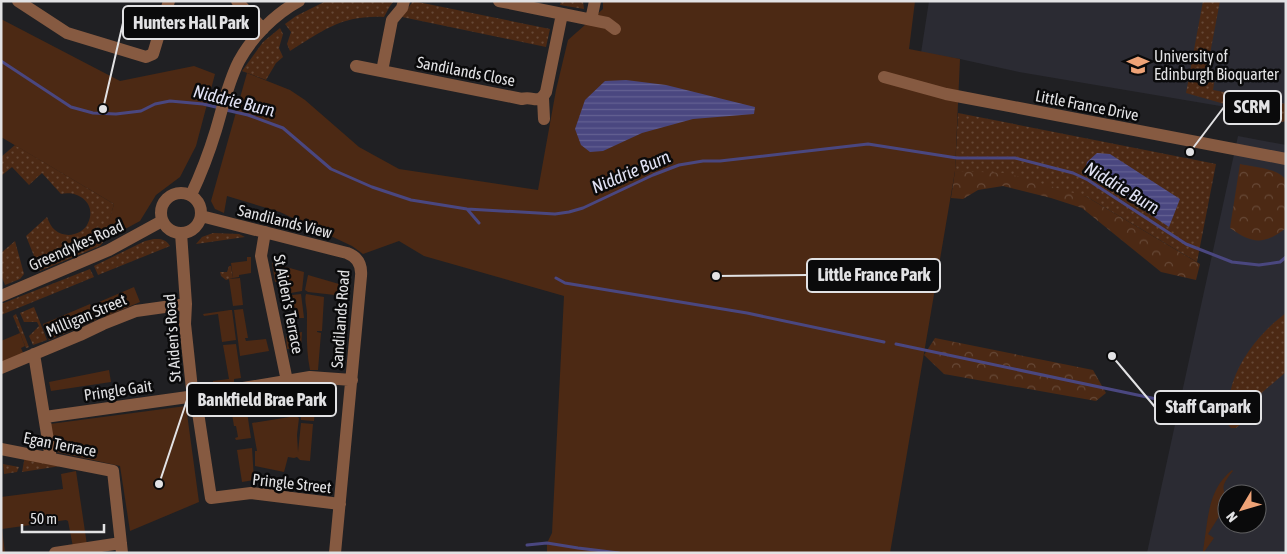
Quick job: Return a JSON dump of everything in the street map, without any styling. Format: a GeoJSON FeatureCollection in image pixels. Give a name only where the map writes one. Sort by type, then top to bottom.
{"type":"FeatureCollection","features":[{"type":"Feature","properties":{"kind":"street"},"geometry":{"type":"LineString","coordinates":[[18,1],[67,33],[146,57],[153,54],[170,1]]}},
{"type":"Feature","properties":{"kind":"street"},"geometry":{"type":"LineString","coordinates":[[238,1],[263,29]]}},
{"type":"Feature","properties":{"kind":"street"},"geometry":{"type":"LineString","coordinates":[[192,195],[204,168],[225,96],[240,59],[263,29],[299,1]]}},
{"type":"Feature","properties":{"kind":"street"},"geometry":{"type":"LineString","coordinates":[[382,71],[392,20],[402,8],[404,1]]}},
{"type":"Feature","properties":{"kind":"street"},"geometry":{"type":"LineString","coordinates":[[500,1],[607,23],[615,29]]}},
{"type":"Feature","properties":{"kind":"street"},"geometry":{"type":"LineString","coordinates":[[591,20],[594,1]]}},
{"type":"Feature","properties":{"kind":"street"},"geometry":{"type":"LineString","coordinates":[[544,119],[543,98],[546,92],[562,14]]}},
{"type":"Feature","properties":{"kind":"street","name":"Sandilands Close"},"geometry":{"type":"LineString","coordinates":[[356,66],[522,99],[526,97],[537,100],[543,98]]}},
{"type":"Feature","properties":{"kind":"street","name":"Little France Drive"},"geometry":{"type":"LineString","coordinates":[[884,77],[946,94],[1286,159]]}},
{"type":"Feature","properties":{"kind":"street"},"geometry":{"type":"LineString","coordinates":[[180,192],[192,195],[200,206],[201,216],[194,228],[181,233],[169,229],[162,221],[161,207],[168,197],[180,192]]}},
{"type":"Feature","properties":{"kind":"street","name":"Sandilands View"},"geometry":{"type":"LineString","coordinates":[[201,216],[346,253],[359,262]]}},
{"type":"Feature","properties":{"kind":"street","name":"Greendykes Road"},"geometry":{"type":"LineString","coordinates":[[5,294],[103,253],[162,221]]}},
{"type":"Feature","properties":{"kind":"street","name":"St Aiden's Terrace"},"geometry":{"type":"LineString","coordinates":[[265,232],[261,256],[287,381]]}},
{"type":"Feature","properties":{"kind":"street","name":"St Aiden's Road"},"geometry":{"type":"LineString","coordinates":[[181,233],[186,304],[185,324],[192,389],[195,396],[211,498]]}},
{"type":"Feature","properties":{"kind":"street","name":"Sandilands Road"},"geometry":{"type":"LineString","coordinates":[[335,553],[362,276],[359,262]]}},
{"type":"Feature","properties":{"kind":"street","name":"Milligan Street"},"geometry":{"type":"LineString","coordinates":[[1,368],[136,311],[186,304]]}},
{"type":"Feature","properties":{"kind":"street"},"geometry":{"type":"LineString","coordinates":[[34,354],[51,459]]}},
{"type":"Feature","properties":{"kind":"street","name":"Pringle Gait"},"geometry":{"type":"LineString","coordinates":[[45,417],[195,396],[310,377],[352,380]]}},
{"type":"Feature","properties":{"kind":"street","name":"Egan Terrace"},"geometry":{"type":"LineString","coordinates":[[1,449],[112,471],[121,548]]}},
{"type":"Feature","properties":{"kind":"street","name":"Pringle Street"},"geometry":{"type":"LineString","coordinates":[[211,498],[251,493],[340,504]]}},
{"type":"Feature","properties":{"kind":"street"},"geometry":{"type":"LineString","coordinates":[[55,553],[121,548]]}},
{"type":"Feature","properties":{"kind":"shaded area","name":"University of Edinburgh Bioquarter"},"geometry":{"type":"Polygon","coordinates":[[[929,1],[1286,1],[1286,117],[1019,72],[960,59],[921,53],[929,1]]]}},
{"type":"Feature","properties":{"kind":"shaded area"},"geometry":{"type":"Polygon","coordinates":[[[1238,136],[1286,145],[1286,553],[1147,553],[1238,136]]]}},
{"type":"Feature","properties":{"kind":"green space"},"geometry":{"type":"Polygon","coordinates":[[[326,1],[394,1],[384,17],[369,17],[345,21],[324,30],[290,51],[287,44],[291,32],[285,24],[296,16],[326,1]]]}},
{"type":"Feature","properties":{"kind":"green space"},"geometry":{"type":"Polygon","coordinates":[[[413,1],[550,29],[546,47],[402,17],[413,1]]]}},
{"type":"Feature","properties":{"kind":"green space"},"geometry":{"type":"Polygon","coordinates":[[[561,1],[583,1],[584,9],[560,5],[561,1]]]}},
{"type":"Feature","properties":{"kind":"green space"},"geometry":{"type":"Polygon","coordinates":[[[603,1],[915,1],[909,49],[960,59],[955,171],[890,553],[547,553],[547,543],[552,533],[564,296],[424,256],[399,241],[363,254],[352,246],[280,212],[227,196],[224,213],[215,209],[211,201],[247,73],[290,90],[305,100],[359,147],[399,169],[538,190],[556,90],[568,40],[603,9],[603,1]]]}},
{"type":"Feature","properties":{"kind":"green space"},"geometry":{"type":"Polygon","coordinates":[[[1203,1],[1220,1],[1206,75],[1215,77],[1213,90],[1286,104],[1286,121],[1282,122],[1228,112],[1228,105],[1186,93],[1203,1]]]}},
{"type":"Feature","properties":{"kind":"green space"},"geometry":{"type":"Polygon","coordinates":[[[1,19],[120,81],[194,66],[215,74],[196,146],[180,177],[156,195],[140,221],[103,241],[114,204],[1,137],[1,19]]]}},
{"type":"Feature","properties":{"kind":"green space"},"geometry":{"type":"Polygon","coordinates":[[[280,28],[283,34],[279,48],[283,57],[276,63],[266,80],[242,71],[263,42],[280,28]]]}},
{"type":"Feature","properties":{"kind":"green space"},"geometry":{"type":"Polygon","coordinates":[[[958,113],[1216,164],[1197,262],[1087,197],[955,171],[958,113]]]}},
{"type":"Feature","properties":{"kind":"green space"},"geometry":{"type":"Polygon","coordinates":[[[15,145],[114,204],[104,241],[100,246],[40,271],[26,236],[47,217],[52,227],[59,233],[69,235],[78,233],[86,227],[90,210],[88,204],[80,196],[68,193],[61,194],[42,173],[29,185],[12,167],[1,176],[1,157],[15,145]]]}},
{"type":"Feature","properties":{"kind":"green space"},"geometry":{"type":"Polygon","coordinates":[[[1240,164],[1271,170],[1286,180],[1286,228],[1264,240],[1252,240],[1230,228],[1240,164]]]}},
{"type":"Feature","properties":{"kind":"green space"},"geometry":{"type":"Polygon","coordinates":[[[955,171],[1006,173],[1087,197],[1200,264],[1196,280],[1161,272],[1082,208],[1003,186],[978,190],[963,199],[951,198],[955,171]]]}},
{"type":"Feature","properties":{"kind":"green space"},"geometry":{"type":"Polygon","coordinates":[[[213,233],[239,234],[245,237],[196,244],[202,237],[213,233]]]}},
{"type":"Feature","properties":{"kind":"green space"},"geometry":{"type":"Polygon","coordinates":[[[163,240],[170,246],[98,275],[94,266],[145,241],[163,240]]]}},
{"type":"Feature","properties":{"kind":"green space"},"geometry":{"type":"Polygon","coordinates":[[[15,241],[24,274],[20,279],[5,285],[1,275],[1,253],[15,241]]]}},
{"type":"Feature","properties":{"kind":"green space"},"geometry":{"type":"Polygon","coordinates":[[[247,257],[251,257],[251,273],[233,278],[231,263],[247,261],[247,257]]]}},
{"type":"Feature","properties":{"kind":"green space"},"geometry":{"type":"Polygon","coordinates":[[[272,263],[304,272],[302,291],[285,294],[283,281],[275,282],[272,263]]]}},
{"type":"Feature","properties":{"kind":"green space"},"geometry":{"type":"Polygon","coordinates":[[[229,266],[231,266],[233,278],[226,280],[221,276],[220,272],[227,272],[229,266]]]}},
{"type":"Feature","properties":{"kind":"green space"},"geometry":{"type":"Polygon","coordinates":[[[90,269],[94,277],[1,315],[1,304],[90,269]]]}},
{"type":"Feature","properties":{"kind":"green space"},"geometry":{"type":"Polygon","coordinates":[[[308,275],[339,284],[338,293],[335,293],[335,295],[308,292],[305,290],[308,275]]]}},
{"type":"Feature","properties":{"kind":"green space"},"geometry":{"type":"Polygon","coordinates":[[[240,278],[243,305],[233,306],[229,279],[240,278]]]}},
{"type":"Feature","properties":{"kind":"green space"},"geometry":{"type":"Polygon","coordinates":[[[134,287],[140,302],[105,317],[99,302],[134,287]]]}},
{"type":"Feature","properties":{"kind":"green space"},"geometry":{"type":"Polygon","coordinates":[[[301,294],[304,318],[295,318],[292,295],[301,294]]]}},
{"type":"Feature","properties":{"kind":"green space"},"geometry":{"type":"Polygon","coordinates":[[[306,294],[324,297],[322,331],[317,331],[321,333],[318,370],[310,370],[307,342],[306,294]]]}},
{"type":"Feature","properties":{"kind":"green space"},"geometry":{"type":"Polygon","coordinates":[[[90,304],[96,320],[49,340],[43,324],[90,304]]]}},
{"type":"Feature","properties":{"kind":"green space"},"geometry":{"type":"Polygon","coordinates":[[[34,307],[47,340],[33,345],[29,336],[39,326],[37,322],[24,322],[20,313],[34,307]]]}},
{"type":"Feature","properties":{"kind":"green space"},"geometry":{"type":"Polygon","coordinates":[[[243,309],[248,338],[245,338],[246,341],[266,339],[269,351],[240,356],[234,310],[243,309]]]}},
{"type":"Feature","properties":{"kind":"green space"},"geometry":{"type":"Polygon","coordinates":[[[232,310],[236,340],[222,342],[218,314],[204,316],[203,314],[232,310]]]}},
{"type":"Feature","properties":{"kind":"green space"},"geometry":{"type":"Polygon","coordinates":[[[1286,313],[1286,372],[1245,407],[1241,424],[1236,428],[1231,428],[1225,421],[1237,372],[1261,335],[1286,313]]]}},
{"type":"Feature","properties":{"kind":"green space"},"geometry":{"type":"Polygon","coordinates":[[[16,314],[29,347],[26,348],[13,316],[16,314]]]}},
{"type":"Feature","properties":{"kind":"green space"},"geometry":{"type":"Polygon","coordinates":[[[302,332],[301,347],[287,349],[286,337],[289,334],[302,332]]]}},
{"type":"Feature","properties":{"kind":"green space"},"geometry":{"type":"Polygon","coordinates":[[[20,333],[25,346],[21,348],[24,355],[1,364],[1,341],[20,333]]]}},
{"type":"Feature","properties":{"kind":"green space"},"geometry":{"type":"Polygon","coordinates":[[[935,338],[1093,370],[1106,393],[1096,401],[944,374],[924,355],[935,338]]]}},
{"type":"Feature","properties":{"kind":"green space"},"geometry":{"type":"Polygon","coordinates":[[[236,344],[241,378],[234,379],[234,382],[213,384],[213,381],[229,379],[223,345],[236,344]]]}},
{"type":"Feature","properties":{"kind":"green space"},"geometry":{"type":"Polygon","coordinates":[[[109,370],[111,382],[51,391],[49,382],[109,370]]]}},
{"type":"Feature","properties":{"kind":"green space"},"geometry":{"type":"Polygon","coordinates":[[[317,387],[314,421],[301,420],[299,397],[303,396],[302,389],[317,387]]]}},
{"type":"Feature","properties":{"kind":"green space"},"geometry":{"type":"Polygon","coordinates":[[[245,399],[251,438],[236,440],[235,438],[238,437],[230,402],[245,399]]]}},
{"type":"Feature","properties":{"kind":"green space"},"geometry":{"type":"Polygon","coordinates":[[[186,406],[199,502],[130,531],[120,466],[56,452],[50,424],[186,406]]]}},
{"type":"Feature","properties":{"kind":"green space"},"geometry":{"type":"Polygon","coordinates":[[[296,416],[299,418],[298,452],[301,423],[313,424],[310,461],[300,460],[297,457],[288,457],[284,472],[255,466],[255,451],[257,451],[252,423],[296,416]]]}},
{"type":"Feature","properties":{"kind":"green space"},"geometry":{"type":"Polygon","coordinates":[[[252,448],[254,480],[242,482],[237,450],[252,448]]]}},
{"type":"Feature","properties":{"kind":"green space"},"geometry":{"type":"Polygon","coordinates":[[[25,456],[67,465],[22,472],[25,456]]]}},
{"type":"Feature","properties":{"kind":"green space"},"geometry":{"type":"Polygon","coordinates":[[[3,464],[19,467],[17,472],[4,474],[3,464]]]}},
{"type":"Feature","properties":{"kind":"green space"},"geometry":{"type":"Polygon","coordinates":[[[76,471],[87,545],[73,547],[68,521],[66,520],[2,529],[5,553],[1,553],[1,497],[63,489],[61,474],[76,471]]]}},
{"type":"Feature","properties":{"kind":"green space"},"geometry":{"type":"Polygon","coordinates":[[[1233,471],[1224,484],[1220,484],[1233,471]]]}},
{"type":"Feature","properties":{"kind":"green space"},"geometry":{"type":"Polygon","coordinates":[[[1217,489],[1217,520],[1208,534],[1214,538],[1204,552],[1208,517],[1217,489]]]}},
{"type":"Feature","properties":{"kind":"water"},"geometry":{"type":"Polygon","coordinates":[[[626,80],[666,85],[755,107],[754,114],[693,119],[642,133],[603,151],[590,152],[581,145],[575,129],[585,100],[605,81],[626,80]]]}},
{"type":"Feature","properties":{"kind":"water"},"geometry":{"type":"Polygon","coordinates":[[[1097,153],[1110,154],[1180,199],[1169,227],[1085,171],[1087,162],[1097,153]]]}},
{"type":"Feature","properties":{"kind":"waterway","name":"Niddrie Burn"},"geometry":{"type":"LineString","coordinates":[[1,61],[71,107],[93,113],[116,114],[141,111],[155,104],[170,101],[203,104],[220,108]]}},
{"type":"Feature","properties":{"kind":"waterway","name":"Niddrie Burn"},"geometry":{"type":"LineString","coordinates":[[226,110],[248,115],[283,128],[331,169],[372,187],[411,200],[467,209],[555,214],[569,212],[583,208],[653,175],[679,165],[868,144],[957,158],[1015,158],[1073,173],[1088,180],[1186,244],[1232,262],[1259,265],[1280,262],[1286,257]]}},
{"type":"Feature","properties":{"kind":"waterway"},"geometry":{"type":"LineString","coordinates":[[467,209],[479,223]]}},
{"type":"Feature","properties":{"kind":"waterway"},"geometry":{"type":"LineString","coordinates":[[556,278],[565,283],[747,313],[884,342]]}},
{"type":"Feature","properties":{"kind":"waterway"},"geometry":{"type":"LineString","coordinates":[[896,344],[1180,404]]}},
{"type":"Feature","properties":{"kind":"waterway"},"geometry":{"type":"LineString","coordinates":[[527,545],[547,543],[619,553]]}},
{"type":"Feature","properties":{"kind":"place","name":"University of Edinburgh Bioquarter"},"geometry":{"type":"Point","coordinates":[1138,65]}},
{"type":"Feature","properties":{"kind":"place","name":"Hunters Hall Park"},"geometry":{"type":"Point","coordinates":[103,109]}},
{"type":"Feature","properties":{"kind":"place","name":"SCRM"},"geometry":{"type":"Point","coordinates":[1190,152]}},
{"type":"Feature","properties":{"kind":"place","name":"Little France Park"},"geometry":{"type":"Point","coordinates":[716,276]}},
{"type":"Feature","properties":{"kind":"place","name":"Staff Carpark"},"geometry":{"type":"Point","coordinates":[1112,356]}},
{"type":"Feature","properties":{"kind":"place","name":"Bankfield Brae Park"},"geometry":{"type":"Point","coordinates":[159,484]}}]}
